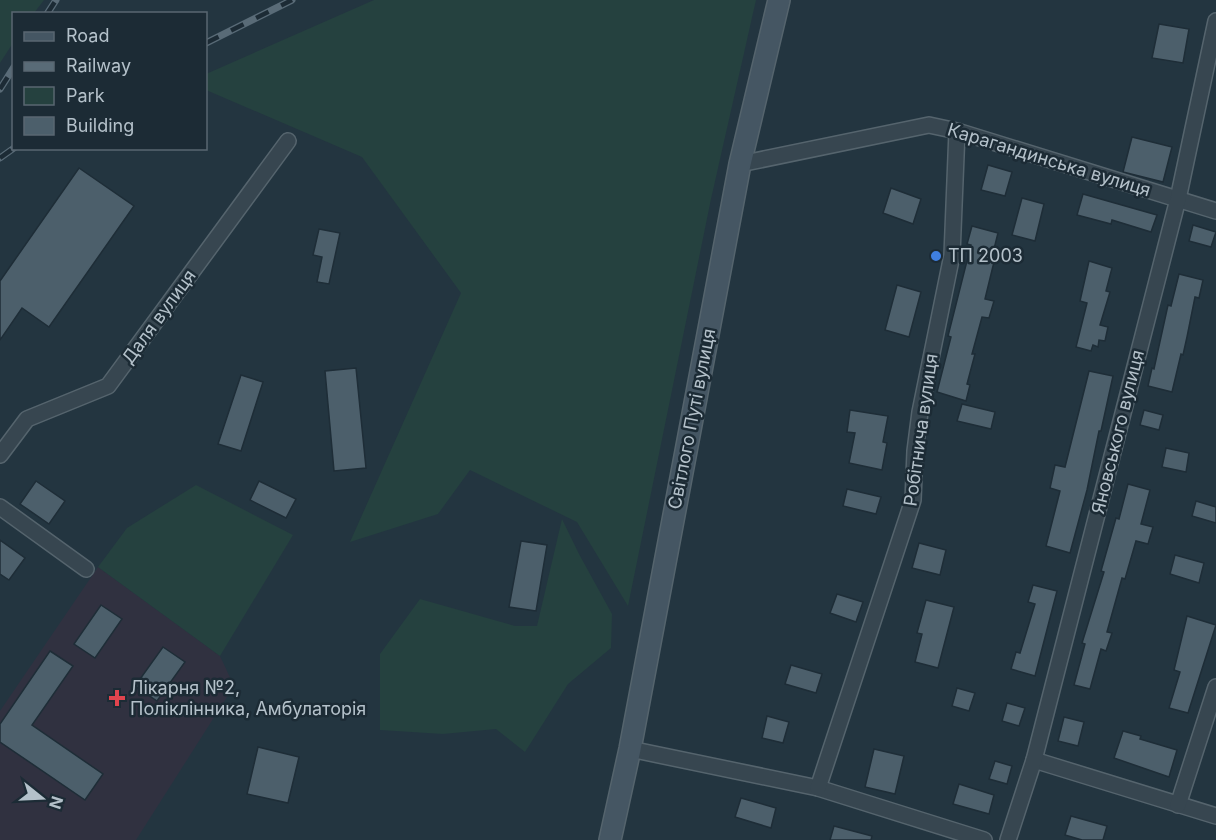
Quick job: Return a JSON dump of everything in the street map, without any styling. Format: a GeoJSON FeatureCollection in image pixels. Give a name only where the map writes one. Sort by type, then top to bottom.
{"type":"FeatureCollection","features":[{"type":"Feature","properties":{"kind":"main road","name":"Світлого Путі вулиця"},"geometry":{"type":"LineString","coordinates":[[610,840],[630,749],[740,164],[779,0]]}},
{"type":"Feature","properties":{"kind":"street","name":"Яновського вулиця"},"geometry":{"type":"LineString","coordinates":[[1008,840],[1034,760],[1178,199],[1216,21]]}},
{"type":"Feature","properties":{"kind":"street","name":"Карагандинська вулиця"},"geometry":{"type":"LineString","coordinates":[[740,164],[928,125],[957,131],[1216,211]]}},
{"type":"Feature","properties":{"kind":"street","name":"Робітнича вулиця"},"geometry":{"type":"LineString","coordinates":[[818,788],[913,500],[915,452],[920,412],[952,255],[957,131]]}},
{"type":"Feature","properties":{"kind":"street","name":"Даля вулиця"},"geometry":{"type":"LineString","coordinates":[[0,455],[27,418],[108,386],[288,141]]}},
{"type":"Feature","properties":{"kind":"street"},"geometry":{"type":"LineString","coordinates":[[0,507],[87,569]]}},
{"type":"Feature","properties":{"kind":"street"},"geometry":{"type":"LineString","coordinates":[[1178,805],[1216,687]]}},
{"type":"Feature","properties":{"kind":"street"},"geometry":{"type":"LineString","coordinates":[[630,749],[818,788],[984,840]]}},
{"type":"Feature","properties":{"kind":"street"},"geometry":{"type":"LineString","coordinates":[[1034,760],[1216,816]]}},
{"type":"Feature","properties":{"kind":"shaded area","name":"Лікарня №2, Поліклінника, Амбулаторія"},"geometry":{"type":"Polygon","coordinates":[[[98,567],[220,656],[234,686],[136,840],[0,840],[0,711],[98,567]]]}},
{"type":"Feature","properties":{"kind":"green space"},"geometry":{"type":"Polygon","coordinates":[[[0,0],[44,0],[35,12],[12,12],[12,45],[0,63],[0,0]]]}},
{"type":"Feature","properties":{"kind":"green space"},"geometry":{"type":"Polygon","coordinates":[[[374,0],[756,0],[711,199],[628,606],[577,522],[470,470],[438,514],[350,542],[461,293],[362,157],[207,90],[207,74],[374,0]]]}},
{"type":"Feature","properties":{"kind":"green space"},"geometry":{"type":"Polygon","coordinates":[[[196,485],[293,535],[220,656],[98,567],[127,528],[196,485]]]}},
{"type":"Feature","properties":{"kind":"green space"},"geometry":{"type":"Polygon","coordinates":[[[562,519],[612,614],[611,648],[568,684],[525,752],[496,729],[443,734],[380,730],[380,654],[420,599],[515,626],[537,626],[562,519]]]}},
{"type":"Feature","properties":{"kind":"building"},"geometry":{"type":"Polygon","coordinates":[[[1159,24],[1189,29],[1183,63],[1152,58],[1159,24]]]}},
{"type":"Feature","properties":{"kind":"building"},"geometry":{"type":"Polygon","coordinates":[[[1132,137],[1172,147],[1163,182],[1123,172],[1132,137]]]}},
{"type":"Feature","properties":{"kind":"building"},"geometry":{"type":"Polygon","coordinates":[[[988,165],[1012,172],[1005,196],[981,190],[988,165]]]}},
{"type":"Feature","properties":{"kind":"building"},"geometry":{"type":"Polygon","coordinates":[[[79,168],[134,206],[49,327],[22,308],[0,340],[0,281],[79,168]]]}},
{"type":"Feature","properties":{"kind":"building"},"geometry":{"type":"Polygon","coordinates":[[[891,188],[921,199],[913,224],[883,213],[891,188]]]}},
{"type":"Feature","properties":{"kind":"building"},"geometry":{"type":"Polygon","coordinates":[[[1083,194],[1157,215],[1151,232],[1112,220],[1111,224],[1077,215],[1083,194]]]}},
{"type":"Feature","properties":{"kind":"building"},"geometry":{"type":"Polygon","coordinates":[[[1022,198],[1044,204],[1035,241],[1012,235],[1022,198]]]}},
{"type":"Feature","properties":{"kind":"building"},"geometry":{"type":"Polygon","coordinates":[[[1193,225],[1216,232],[1211,247],[1189,241],[1193,225]]]}},
{"type":"Feature","properties":{"kind":"building"},"geometry":{"type":"Polygon","coordinates":[[[972,226],[998,233],[985,299],[994,301],[989,318],[982,317],[972,354],[975,354],[967,384],[970,385],[966,401],[937,392],[951,337],[948,336],[971,245],[967,244],[972,226]]]}},
{"type":"Feature","properties":{"kind":"building"},"geometry":{"type":"Polygon","coordinates":[[[319,229],[340,233],[329,284],[317,282],[322,257],[313,255],[319,229]]]}},
{"type":"Feature","properties":{"kind":"building"},"geometry":{"type":"Polygon","coordinates":[[[1089,261],[1112,268],[1106,291],[1110,292],[1100,325],[1108,327],[1105,341],[1099,340],[1098,347],[1093,345],[1091,351],[1076,347],[1087,303],[1080,301],[1089,261]]]}},
{"type":"Feature","properties":{"kind":"building"},"geometry":{"type":"Polygon","coordinates":[[[1179,274],[1203,280],[1199,298],[1195,297],[1183,355],[1181,354],[1172,392],[1148,386],[1168,305],[1171,306],[1179,274]]]}},
{"type":"Feature","properties":{"kind":"building"},"geometry":{"type":"Polygon","coordinates":[[[897,285],[921,292],[909,337],[885,330],[897,285]]]}},
{"type":"Feature","properties":{"kind":"building"},"geometry":{"type":"Polygon","coordinates":[[[356,368],[366,468],[334,471],[325,371],[356,368]]]}},
{"type":"Feature","properties":{"kind":"building"},"geometry":{"type":"Polygon","coordinates":[[[1089,371],[1113,376],[1070,553],[1046,546],[1060,491],[1050,488],[1055,465],[1065,467],[1089,371]]]}},
{"type":"Feature","properties":{"kind":"building"},"geometry":{"type":"Polygon","coordinates":[[[241,375],[263,382],[241,451],[218,444],[241,375]]]}},
{"type":"Feature","properties":{"kind":"building"},"geometry":{"type":"Polygon","coordinates":[[[962,404],[995,412],[991,429],[957,421],[962,404]]]}},
{"type":"Feature","properties":{"kind":"building"},"geometry":{"type":"Polygon","coordinates":[[[850,410],[888,416],[883,442],[887,443],[882,470],[849,463],[855,433],[847,432],[850,410]]]}},
{"type":"Feature","properties":{"kind":"building"},"geometry":{"type":"Polygon","coordinates":[[[1144,410],[1163,415],[1159,430],[1140,425],[1144,410]]]}},
{"type":"Feature","properties":{"kind":"building"},"geometry":{"type":"Polygon","coordinates":[[[1166,448],[1189,453],[1186,472],[1162,467],[1166,448]]]}},
{"type":"Feature","properties":{"kind":"building"},"geometry":{"type":"Polygon","coordinates":[[[36,481],[65,501],[49,524],[20,504],[36,481]]]}},
{"type":"Feature","properties":{"kind":"building"},"geometry":{"type":"Polygon","coordinates":[[[259,481],[296,499],[286,518],[250,500],[259,481]]]}},
{"type":"Feature","properties":{"kind":"building"},"geometry":{"type":"Polygon","coordinates":[[[1128,484],[1150,490],[1141,524],[1153,527],[1148,544],[1136,541],[1125,579],[1122,578],[1107,632],[1112,633],[1106,651],[1101,649],[1090,689],[1074,685],[1085,644],[1082,643],[1104,572],[1101,571],[1128,484]]]}},
{"type":"Feature","properties":{"kind":"building"},"geometry":{"type":"Polygon","coordinates":[[[847,489],[881,497],[876,514],[843,506],[847,489]]]}},
{"type":"Feature","properties":{"kind":"building"},"geometry":{"type":"Polygon","coordinates":[[[1196,501],[1216,507],[1216,523],[1192,516],[1196,501]]]}},
{"type":"Feature","properties":{"kind":"building"},"geometry":{"type":"Polygon","coordinates":[[[0,540],[25,558],[9,580],[0,574],[0,540]]]}},
{"type":"Feature","properties":{"kind":"building"},"geometry":{"type":"Polygon","coordinates":[[[521,541],[547,545],[536,611],[509,607],[521,541]]]}},
{"type":"Feature","properties":{"kind":"building"},"geometry":{"type":"Polygon","coordinates":[[[919,543],[946,550],[940,575],[912,568],[919,543]]]}},
{"type":"Feature","properties":{"kind":"building"},"geometry":{"type":"Polygon","coordinates":[[[1175,555],[1204,563],[1199,583],[1170,574],[1175,555]]]}},
{"type":"Feature","properties":{"kind":"building"},"geometry":{"type":"Polygon","coordinates":[[[1033,585],[1057,591],[1035,676],[1011,669],[1016,652],[1020,653],[1035,604],[1028,602],[1033,585]]]}},
{"type":"Feature","properties":{"kind":"building"},"geometry":{"type":"Polygon","coordinates":[[[837,594],[863,602],[856,622],[830,613],[837,594]]]}},
{"type":"Feature","properties":{"kind":"building"},"geometry":{"type":"Polygon","coordinates":[[[926,600],[954,607],[938,668],[915,662],[922,634],[917,633],[926,600]]]}},
{"type":"Feature","properties":{"kind":"building"},"geometry":{"type":"Polygon","coordinates":[[[101,605],[122,619],[95,658],[74,644],[101,605]]]}},
{"type":"Feature","properties":{"kind":"building"},"geometry":{"type":"Polygon","coordinates":[[[1187,616],[1216,625],[1188,713],[1169,708],[1180,672],[1174,670],[1187,616]]]}},
{"type":"Feature","properties":{"kind":"building"},"geometry":{"type":"Polygon","coordinates":[[[163,647],[185,662],[157,701],[135,686],[163,647]]]}},
{"type":"Feature","properties":{"kind":"building"},"geometry":{"type":"Polygon","coordinates":[[[50,651],[73,666],[32,725],[103,774],[85,800],[0,742],[0,724],[50,651]]]}},
{"type":"Feature","properties":{"kind":"building"},"geometry":{"type":"Polygon","coordinates":[[[791,665],[822,674],[816,693],[785,684],[791,665]]]}},
{"type":"Feature","properties":{"kind":"building"},"geometry":{"type":"Polygon","coordinates":[[[957,688],[975,693],[969,711],[952,706],[957,688]]]}},
{"type":"Feature","properties":{"kind":"building"},"geometry":{"type":"Polygon","coordinates":[[[1007,703],[1025,708],[1019,726],[1002,721],[1007,703]]]}},
{"type":"Feature","properties":{"kind":"building"},"geometry":{"type":"Polygon","coordinates":[[[767,716],[789,722],[783,743],[762,738],[767,716]]]}},
{"type":"Feature","properties":{"kind":"building"},"geometry":{"type":"Polygon","coordinates":[[[1064,717],[1084,722],[1078,746],[1058,741],[1064,717]]]}},
{"type":"Feature","properties":{"kind":"building"},"geometry":{"type":"Polygon","coordinates":[[[1123,731],[1141,736],[1140,739],[1177,750],[1169,777],[1114,758],[1123,731]]]}},
{"type":"Feature","properties":{"kind":"building"},"geometry":{"type":"Polygon","coordinates":[[[258,747],[299,757],[288,803],[247,794],[258,747]]]}},
{"type":"Feature","properties":{"kind":"building"},"geometry":{"type":"Polygon","coordinates":[[[874,749],[904,756],[895,794],[865,787],[874,749]]]}},
{"type":"Feature","properties":{"kind":"building"},"geometry":{"type":"Polygon","coordinates":[[[995,761],[1012,766],[1007,784],[989,779],[995,761]]]}},
{"type":"Feature","properties":{"kind":"building"},"geometry":{"type":"Polygon","coordinates":[[[959,784],[994,795],[989,814],[953,804],[959,784]]]}},
{"type":"Feature","properties":{"kind":"building"},"geometry":{"type":"Polygon","coordinates":[[[741,798],[776,808],[771,828],[735,817],[741,798]]]}},
{"type":"Feature","properties":{"kind":"building"},"geometry":{"type":"Polygon","coordinates":[[[1071,816],[1107,826],[1103,840],[1082,840],[1065,835],[1071,816]]]}},
{"type":"Feature","properties":{"kind":"building"},"geometry":{"type":"Polygon","coordinates":[[[834,826],[872,836],[871,840],[830,840],[834,826]]]}},
{"type":"Feature","properties":{"kind":"railway"},"geometry":{"type":"LineString","coordinates":[[48,12],[56,0]]}},
{"type":"Feature","properties":{"kind":"railway"},"geometry":{"type":"LineString","coordinates":[[207,42],[292,0]]}},
{"type":"Feature","properties":{"kind":"railway"},"geometry":{"type":"LineString","coordinates":[[0,89],[12,70]]}},
{"type":"Feature","properties":{"kind":"railway"},"geometry":{"type":"LineString","coordinates":[[0,158],[12,149]]}},
{"type":"Feature","properties":{"kind":"place","name":"ТП 2003"},"geometry":{"type":"Point","coordinates":[936,256]}},
{"type":"Feature","properties":{"kind":"place","name":"Лікарня №2, Поліклінника, Амбулаторія"},"geometry":{"type":"Point","coordinates":[117,698]}}]}
